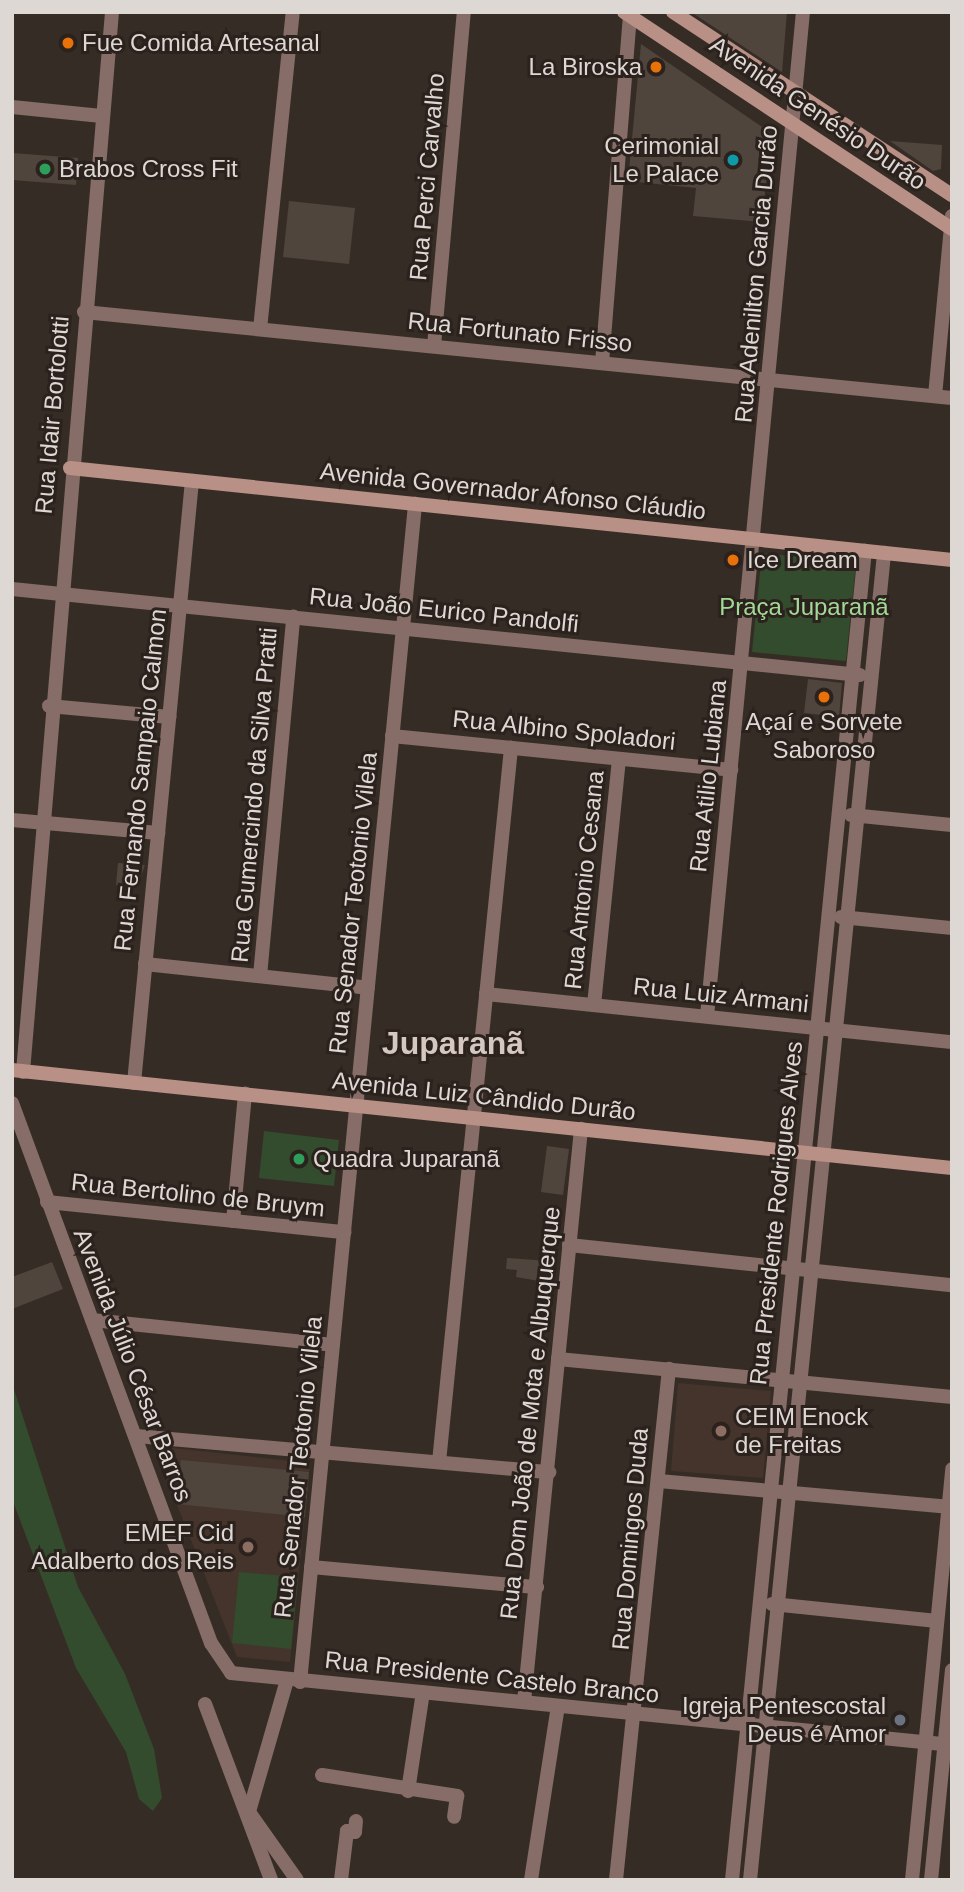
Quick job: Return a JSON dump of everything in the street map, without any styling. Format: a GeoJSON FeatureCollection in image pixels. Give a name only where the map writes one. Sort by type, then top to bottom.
{"type":"FeatureCollection","features":[{"type":"Feature","properties":{"kind":"street","name":"Rua Idair Bortolotti"},"geometry":{"type":"LineString","coordinates":[[18,1071],[69,468],[112,12]]}},
{"type":"Feature","properties":{"kind":"street"},"geometry":{"type":"LineString","coordinates":[[260,329],[293,12]]}},
{"type":"Feature","properties":{"kind":"street","name":"Rua Perci Carvalho"},"geometry":{"type":"LineString","coordinates":[[434,346],[464,12]]}},
{"type":"Feature","properties":{"kind":"street"},"geometry":{"type":"LineString","coordinates":[[673,12],[952,195]]}},
{"type":"Feature","properties":{"kind":"street","name":"Rua Adenilton Garcia Durão"},"geometry":{"type":"LineString","coordinates":[[754,539],[803,12]]}},
{"type":"Feature","properties":{"kind":"street"},"geometry":{"type":"LineString","coordinates":[[602,363],[628,13]]}},
{"type":"Feature","properties":{"kind":"street","name":"Avenida Genésio Durão"},"geometry":{"type":"LineString","coordinates":[[628,13],[793,124],[951,225]]}},
{"type":"Feature","properties":{"kind":"street"},"geometry":{"type":"LineString","coordinates":[[12,107],[103,116]]}},
{"type":"Feature","properties":{"kind":"street"},"geometry":{"type":"LineString","coordinates":[[935,396],[951,225]]}},
{"type":"Feature","properties":{"kind":"street","name":"Rua Fortunato Frisso"},"geometry":{"type":"LineString","coordinates":[[84,312],[952,398]]}},
{"type":"Feature","properties":{"kind":"street","name":"Avenida Governador Afonso Cláudio"},"geometry":{"type":"LineString","coordinates":[[69,468],[952,560]]}},
{"type":"Feature","properties":{"kind":"street","name":"Rua Fernando Sampaio Calmon"},"geometry":{"type":"LineString","coordinates":[[134,1083],[192,481]]}},
{"type":"Feature","properties":{"kind":"street","name":"Rua Senador Teotonio Vilela"},"geometry":{"type":"LineString","coordinates":[[247,1812],[293,1681],[311,1567],[415,504]]}},
{"type":"Feature","properties":{"kind":"street","name":"Rua Atilio Lubiana"},"geometry":{"type":"LineString","coordinates":[[707,1016],[754,539]]}},
{"type":"Feature","properties":{"kind":"street","name":"Rua Presidente Rodrigues Alves"},"geometry":{"type":"LineString","coordinates":[[732,1880],[865,551]]}},
{"type":"Feature","properties":{"kind":"street","name":"Rua Presidente Rodrigues Alves"},"geometry":{"type":"LineString","coordinates":[[750,1880],[884,553]]}},
{"type":"Feature","properties":{"kind":"street","name":"Rua João Eurico Pandolfi"},"geometry":{"type":"LineString","coordinates":[[12,589],[871,677]]}},
{"type":"Feature","properties":{"kind":"street","name":"Rua Gumercindo da Silva Pratti"},"geometry":{"type":"LineString","coordinates":[[260,976],[293,617]]}},
{"type":"Feature","properties":{"kind":"street"},"geometry":{"type":"LineString","coordinates":[[49,706],[169,717]]}},
{"type":"Feature","properties":{"kind":"street","name":"Rua Albino Spoladori"},"geometry":{"type":"LineString","coordinates":[[393,736],[731,770]]}},
{"type":"Feature","properties":{"kind":"street"},"geometry":{"type":"LineString","coordinates":[[439,1462],[471,1118],[511,748]]}},
{"type":"Feature","properties":{"kind":"street","name":"Rua Antonio Cesana"},"geometry":{"type":"LineString","coordinates":[[594,1005],[619,759]]}},
{"type":"Feature","properties":{"kind":"street"},"geometry":{"type":"LineString","coordinates":[[839,813],[952,825]]}},
{"type":"Feature","properties":{"kind":"street"},"geometry":{"type":"LineString","coordinates":[[12,820],[158,833]]}},
{"type":"Feature","properties":{"kind":"street"},"geometry":{"type":"LineString","coordinates":[[829,915],[952,928]]}},
{"type":"Feature","properties":{"kind":"street"},"geometry":{"type":"LineString","coordinates":[[145,964],[368,988]]}},
{"type":"Feature","properties":{"kind":"street","name":"Rua Luiz Armani"},"geometry":{"type":"LineString","coordinates":[[486,994],[952,1042]]}},
{"type":"Feature","properties":{"kind":"street","name":"Avenida Luiz Cândido Durão"},"geometry":{"type":"LineString","coordinates":[[18,1071],[952,1168]]}},
{"type":"Feature","properties":{"kind":"street"},"geometry":{"type":"LineString","coordinates":[[233,1221],[245,1094]]}},
{"type":"Feature","properties":{"kind":"street","name":"Avenida Júlio César Barros"},"geometry":{"type":"LineString","coordinates":[[12,1103],[211,1643]]}},
{"type":"Feature","properties":{"kind":"street","name":"Rua Dom João de Mota e Albuquerque"},"geometry":{"type":"LineString","coordinates":[[524,1702],[549,1472],[581,1129]]}},
{"type":"Feature","properties":{"kind":"street","name":"Rua Bertolino de Bruym"},"geometry":{"type":"LineString","coordinates":[[47,1202],[344,1233]]}},
{"type":"Feature","properties":{"kind":"street"},"geometry":{"type":"LineString","coordinates":[[569,1245],[952,1285]]}},
{"type":"Feature","properties":{"kind":"street"},"geometry":{"type":"LineString","coordinates":[[92,1320],[333,1345]]}},
{"type":"Feature","properties":{"kind":"street"},"geometry":{"type":"LineString","coordinates":[[558,1359],[952,1397]]}},
{"type":"Feature","properties":{"kind":"street","name":"Rua Domingos Duda"},"geometry":{"type":"LineString","coordinates":[[616,1880],[636,1714],[670,1370]]}},
{"type":"Feature","properties":{"kind":"street"},"geometry":{"type":"LineString","coordinates":[[136,1436],[549,1472]]}},
{"type":"Feature","properties":{"kind":"street"},"geometry":{"type":"LineString","coordinates":[[912,1880],[952,1469]]}},
{"type":"Feature","properties":{"kind":"street"},"geometry":{"type":"LineString","coordinates":[[659,1481],[948,1507]]}},
{"type":"Feature","properties":{"kind":"street"},"geometry":{"type":"LineString","coordinates":[[311,1567],[537,1587]]}},
{"type":"Feature","properties":{"kind":"street"},"geometry":{"type":"LineString","coordinates":[[760,1603],[937,1621]]}},
{"type":"Feature","properties":{"kind":"street","name":"Rua Presidente Castelo Branco"},"geometry":{"type":"LineString","coordinates":[[211,1643],[231,1673],[948,1745]]}},
{"type":"Feature","properties":{"kind":"street"},"geometry":{"type":"LineString","coordinates":[[931,1880],[948,1745],[952,1670]]}},
{"type":"Feature","properties":{"kind":"street"},"geometry":{"type":"LineString","coordinates":[[423,1692],[408,1791],[457,1796],[454,1817]]}},
{"type":"Feature","properties":{"kind":"street"},"geometry":{"type":"LineString","coordinates":[[205,1704],[271,1880]]}},
{"type":"Feature","properties":{"kind":"street"},"geometry":{"type":"LineString","coordinates":[[531,1880],[558,1706]]}},
{"type":"Feature","properties":{"kind":"street"},"geometry":{"type":"LineString","coordinates":[[321,1774],[408,1783]]}},
{"type":"Feature","properties":{"kind":"street"},"geometry":{"type":"LineString","coordinates":[[247,1812],[298,1880]]}},
{"type":"Feature","properties":{"kind":"street"},"geometry":{"type":"LineString","coordinates":[[341,1880],[346,1831],[355,1832],[356,1821]]}},
{"type":"Feature","properties":{"kind":"shaded area","name":"CEIM Enock de Freitas"},"geometry":{"type":"Polygon","coordinates":[[[678,1383],[771,1391],[763,1478],[671,1471],[678,1383]]]}},
{"type":"Feature","properties":{"kind":"shaded area","name":"EMEF Cid Adalberto dos Reis"},"geometry":{"type":"Polygon","coordinates":[[[154,1446],[310,1463],[290,1662],[237,1657],[154,1446]]]}},
{"type":"Feature","properties":{"kind":"green space","name":"Praça Juparanã"},"geometry":{"type":"Polygon","coordinates":[[[762,553],[856,563],[846,661],[752,652],[762,553]]]}},
{"type":"Feature","properties":{"kind":"green space","name":"Quadra Juparanã"},"geometry":{"type":"Polygon","coordinates":[[[264,1131],[339,1140],[334,1186],[259,1178],[264,1131]]]}},
{"type":"Feature","properties":{"kind":"green space"},"geometry":{"type":"Polygon","coordinates":[[[12,1383],[78,1587],[125,1674],[154,1749],[162,1798],[153,1811],[139,1799],[126,1752],[76,1668],[12,1499],[12,1383]]]}},
{"type":"Feature","properties":{"kind":"green space"},"geometry":{"type":"Polygon","coordinates":[[[239,1572],[298,1577],[291,1649],[232,1643],[239,1572]]]}},
{"type":"Feature","properties":{"kind":"building"},"geometry":{"type":"Polygon","coordinates":[[[691,12],[787,12],[782,72],[691,12]]]}},
{"type":"Feature","properties":{"kind":"building"},"geometry":{"type":"Polygon","coordinates":[[[641,44],[771,133],[762,222],[693,216],[696,188],[628,181],[641,44]]]}},
{"type":"Feature","properties":{"kind":"building"},"geometry":{"type":"Polygon","coordinates":[[[890,141],[942,145],[941,169],[933,171],[890,141]]]}},
{"type":"Feature","properties":{"kind":"building","name":"Brabos Cross Fit"},"geometry":{"type":"Polygon","coordinates":[[[12,153],[78,158],[76,185],[12,180],[12,153]]]}},
{"type":"Feature","properties":{"kind":"building"},"geometry":{"type":"Polygon","coordinates":[[[289,201],[355,208],[349,264],[283,257],[289,201]]]}},
{"type":"Feature","properties":{"kind":"building","name":"Açaí e Sorvete Saboroso"},"geometry":{"type":"Polygon","coordinates":[[[808,679],[842,683],[839,717],[804,713],[808,679]]]}},
{"type":"Feature","properties":{"kind":"building"},"geometry":{"type":"Polygon","coordinates":[[[118,863],[145,865],[137,887],[116,885],[118,863]]]}},
{"type":"Feature","properties":{"kind":"building"},"geometry":{"type":"Polygon","coordinates":[[[547,1146],[569,1149],[563,1195],[541,1192],[547,1146]]]}},
{"type":"Feature","properties":{"kind":"building"},"geometry":{"type":"Polygon","coordinates":[[[507,1258],[549,1261],[545,1282],[516,1277],[517,1270],[506,1269],[507,1258]]]}},
{"type":"Feature","properties":{"kind":"building"},"geometry":{"type":"Polygon","coordinates":[[[52,1262],[63,1289],[12,1309],[12,1277],[52,1262]]]}},
{"type":"Feature","properties":{"kind":"building"},"geometry":{"type":"Polygon","coordinates":[[[181,1460],[309,1472],[305,1517],[177,1504],[181,1460]]]}},
{"type":"Feature","properties":{"kind":"place","name":"Fue Comida Artesanal"},"geometry":{"type":"Point","coordinates":[68,43]}},
{"type":"Feature","properties":{"kind":"place","name":"La Biroska"},"geometry":{"type":"Point","coordinates":[656,67]}},
{"type":"Feature","properties":{"kind":"place","name":"Cerimonial Le Palace"},"geometry":{"type":"Point","coordinates":[733,160]}},
{"type":"Feature","properties":{"kind":"place","name":"Brabos Cross Fit"},"geometry":{"type":"Point","coordinates":[45,169]}},
{"type":"Feature","properties":{"kind":"place","name":"Ice Dream"},"geometry":{"type":"Point","coordinates":[733,560]}},
{"type":"Feature","properties":{"kind":"place","name":"Açaí e Sorvete Saboroso"},"geometry":{"type":"Point","coordinates":[824,697]}},
{"type":"Feature","properties":{"kind":"place","name":"Quadra Juparanã"},"geometry":{"type":"Point","coordinates":[299,1159]}},
{"type":"Feature","properties":{"kind":"place","name":"CEIM Enock de Freitas"},"geometry":{"type":"Point","coordinates":[721,1431]}},
{"type":"Feature","properties":{"kind":"place","name":"EMEF Cid Adalberto dos Reis"},"geometry":{"type":"Point","coordinates":[248,1547]}},
{"type":"Feature","properties":{"kind":"place","name":"Igreja Pentescostal Deus é Amor"},"geometry":{"type":"Point","coordinates":[900,1720]}},
{"type":"Feature","properties":{"kind":"district","name":"Juparanã"},"geometry":{"type":"Point","coordinates":[453,1043]}}]}
